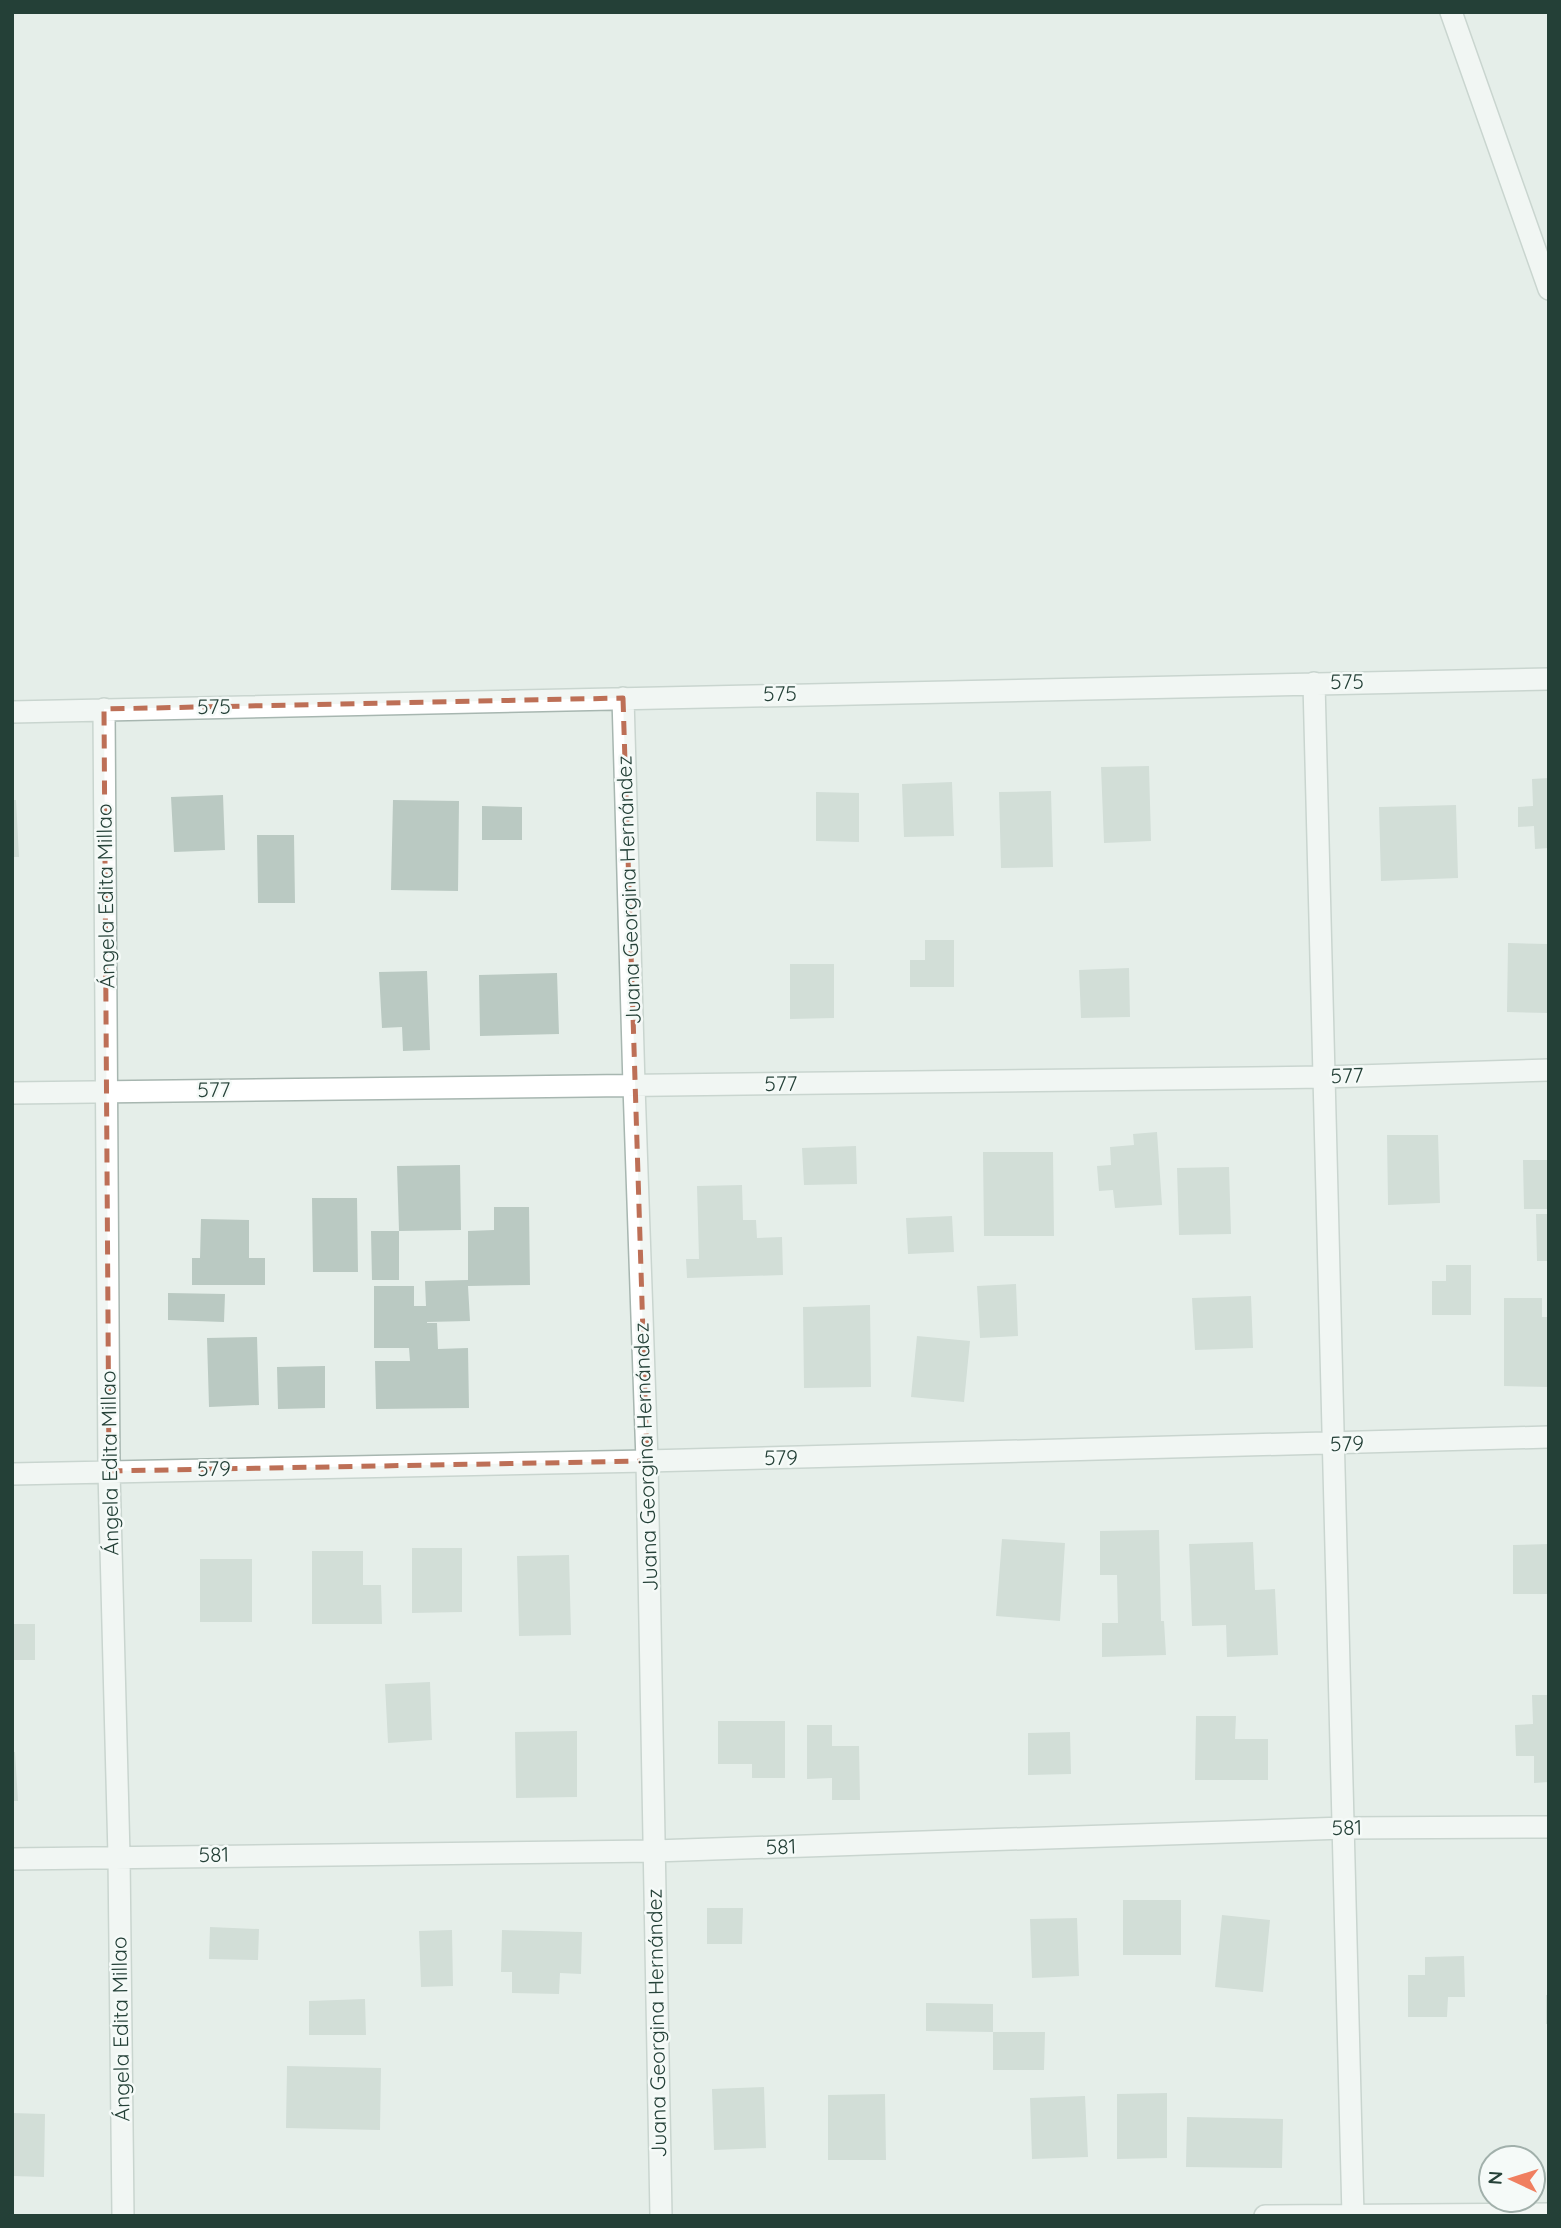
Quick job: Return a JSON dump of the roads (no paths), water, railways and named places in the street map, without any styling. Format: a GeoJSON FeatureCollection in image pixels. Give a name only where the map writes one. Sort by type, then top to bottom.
{"type":"FeatureCollection","features":[{"type":"Feature","properties":{"kind":"street"},"geometry":{"type":"LineString","coordinates":[[1451,12],[1549,289]]}},
{"type":"Feature","properties":{"kind":"street","name":"575"},"geometry":{"type":"LineString","coordinates":[[12,712],[1549,679]]}},
{"type":"Feature","properties":{"kind":"street"},"geometry":{"type":"LineString","coordinates":[[1314,683],[1352,2215]]}},
{"type":"Feature","properties":{"kind":"street","name":"Juana Georgina Hernández"},"geometry":{"type":"LineString","coordinates":[[623,698],[647,1461],[661,2216]]}},
{"type":"Feature","properties":{"kind":"street","name":"Ángela Edita Millao"},"geometry":{"type":"LineString","coordinates":[[104,709],[109,1471],[119,1856],[123,2216]]}},
{"type":"Feature","properties":{"kind":"street","name":"577"},"geometry":{"type":"LineString","coordinates":[[12,1093],[1324,1077],[1549,1070]]}},
{"type":"Feature","properties":{"kind":"street","name":"579"},"geometry":{"type":"LineString","coordinates":[[12,1474],[647,1461],[1549,1437]]}},
{"type":"Feature","properties":{"kind":"street","name":"581"},"geometry":{"type":"LineString","coordinates":[[12,1859],[654,1851],[1344,1828],[1549,1827]]}},
{"type":"Feature","properties":{"kind":"street"},"geometry":{"type":"LineString","coordinates":[[1265,2216],[1549,2214]]}}]}
